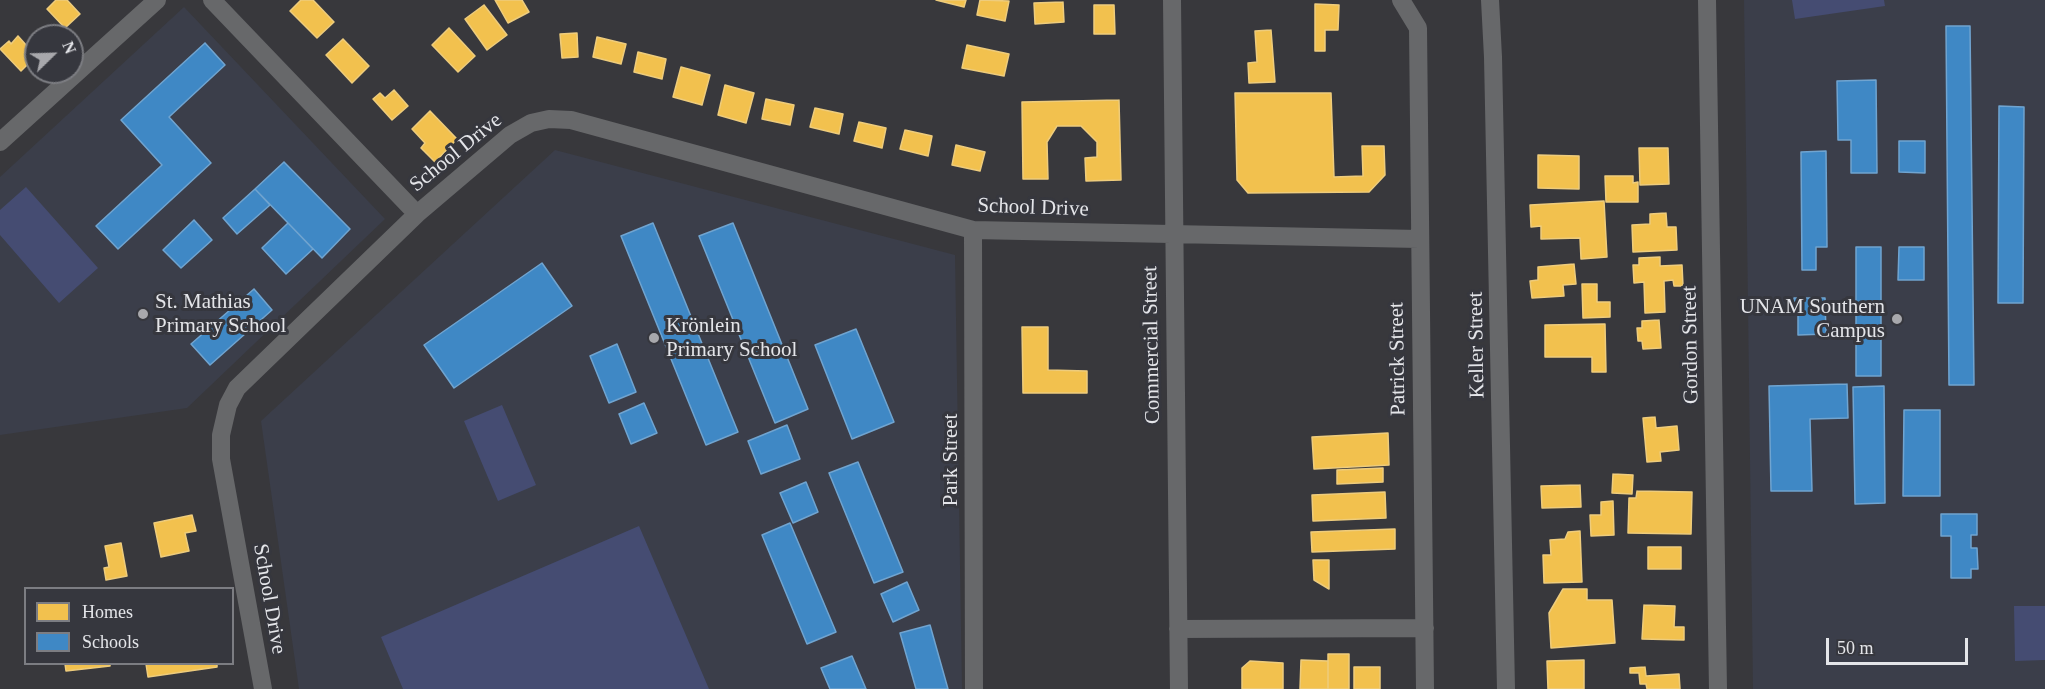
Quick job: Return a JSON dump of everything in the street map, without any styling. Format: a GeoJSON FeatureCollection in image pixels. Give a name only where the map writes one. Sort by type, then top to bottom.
{"type":"FeatureCollection","features":[{"type":"Feature","properties":{"kind":"street"},"geometry":{"type":"LineString","coordinates":[[0,142],[157,0]]}},
{"type":"Feature","properties":{"kind":"street"},"geometry":{"type":"LineString","coordinates":[[212,0],[417,214]]}},
{"type":"Feature","properties":{"kind":"street","name":"Commercial Street"},"geometry":{"type":"LineString","coordinates":[[1172,0],[1179,689]]}},
{"type":"Feature","properties":{"kind":"street","name":"Patrick Street"},"geometry":{"type":"LineString","coordinates":[[1401,0],[1418,28],[1425,689]]}},
{"type":"Feature","properties":{"kind":"street","name":"Keller Street"},"geometry":{"type":"LineString","coordinates":[[1490,0],[1494,81],[1506,689]]}},
{"type":"Feature","properties":{"kind":"street","name":"Gordon Street"},"geometry":{"type":"LineString","coordinates":[[1707,0],[1718,689]]}},
{"type":"Feature","properties":{"kind":"street","name":"School Drive"},"geometry":{"type":"LineString","coordinates":[[263,689],[221,459],[221,435],[228,405],[237,388],[417,214],[510,135],[531,123],[549,119],[571,120],[973,230],[1419,239]]}},
{"type":"Feature","properties":{"kind":"street","name":"Park Street"},"geometry":{"type":"LineString","coordinates":[[973,230],[974,689]]}},
{"type":"Feature","properties":{"kind":"street"},"geometry":{"type":"LineString","coordinates":[[1178,629],[1425,628]]}},
{"type":"Feature","properties":{"kind":"shaded area","name":"UNAM Southern Campus"},"geometry":{"type":"Polygon","coordinates":[[[1744,0],[2045,0],[2045,689],[1753,689],[1744,0]]]}},
{"type":"Feature","properties":{"kind":"shaded area"},"geometry":{"type":"Polygon","coordinates":[[[1792,0],[1884,0],[1885,6],[1795,19],[1792,0]]]}},
{"type":"Feature","properties":{"kind":"shaded area","name":"St. Mathias Primary School"},"geometry":{"type":"Polygon","coordinates":[[[184,7],[385,219],[187,408],[0,435],[0,177],[184,7]]]}},
{"type":"Feature","properties":{"kind":"shaded area","name":"Krönlein Primary School"},"geometry":{"type":"Polygon","coordinates":[[[555,150],[955,255],[962,689],[299,689],[261,421],[555,150]]]}},
{"type":"Feature","properties":{"kind":"shaded area"},"geometry":{"type":"Polygon","coordinates":[[[26,187],[98,268],[59,303],[0,235],[0,210],[26,187]]]}},
{"type":"Feature","properties":{"kind":"shaded area"},"geometry":{"type":"Polygon","coordinates":[[[502,405],[536,485],[498,501],[464,421],[502,405]]]}},
{"type":"Feature","properties":{"kind":"shaded area"},"geometry":{"type":"Polygon","coordinates":[[[639,526],[709,689],[403,689],[381,637],[639,526]]]}},
{"type":"Feature","properties":{"kind":"shaded area"},"geometry":{"type":"Polygon","coordinates":[[[2014,606],[2045,606],[2045,660],[2015,661],[2014,606]]]}},
{"type":"Feature","properties":{"kind":"building: Homes"},"geometry":{"type":"Polygon","coordinates":[[[56,0],[67,0],[80,14],[69,24],[61,24],[47,9],[56,0]]]}},
{"type":"Feature","properties":{"kind":"building: Homes"},"geometry":{"type":"Polygon","coordinates":[[[301,0],[313,0],[334,22],[317,38],[290,11],[301,0]]]}},
{"type":"Feature","properties":{"kind":"building: Homes"},"geometry":{"type":"Polygon","coordinates":[[[495,0],[522,0],[529,12],[508,23],[495,0]]]}},
{"type":"Feature","properties":{"kind":"building: Homes"},"geometry":{"type":"Polygon","coordinates":[[[936,0],[966,0],[964,7],[936,0]]]}},
{"type":"Feature","properties":{"kind":"building: Homes"},"geometry":{"type":"Polygon","coordinates":[[[980,0],[1009,1],[1005,21],[977,15],[980,0]]]}},
{"type":"Feature","properties":{"kind":"building: Homes"},"geometry":{"type":"Polygon","coordinates":[[[1063,2],[1064,22],[1035,24],[1034,3],[1063,2]]]}},
{"type":"Feature","properties":{"kind":"building: Homes"},"geometry":{"type":"Polygon","coordinates":[[[1315,4],[1339,5],[1338,30],[1325,30],[1325,51],[1315,51],[1315,4]]]}},
{"type":"Feature","properties":{"kind":"building: Homes"},"geometry":{"type":"Polygon","coordinates":[[[484,5],[507,35],[487,50],[465,19],[484,5]]]}},
{"type":"Feature","properties":{"kind":"building: Homes"},"geometry":{"type":"Polygon","coordinates":[[[1094,5],[1114,5],[1115,34],[1094,34],[1094,5]]]}},
{"type":"Feature","properties":{"kind":"building: Homes"},"geometry":{"type":"Polygon","coordinates":[[[449,28],[475,56],[458,72],[432,45],[449,28]]]}},
{"type":"Feature","properties":{"kind":"building: Homes"},"geometry":{"type":"Polygon","coordinates":[[[1271,30],[1275,82],[1249,83],[1248,63],[1257,62],[1255,31],[1271,30]]]}},
{"type":"Feature","properties":{"kind":"building: Homes"},"geometry":{"type":"Polygon","coordinates":[[[577,33],[578,57],[562,58],[560,34],[577,33]]]}},
{"type":"Feature","properties":{"kind":"building: Homes"},"geometry":{"type":"Polygon","coordinates":[[[18,36],[24,43],[24,68],[21,71],[0,49],[9,41],[11,44],[18,36]]]}},
{"type":"Feature","properties":{"kind":"building: Homes"},"geometry":{"type":"Polygon","coordinates":[[[597,37],[626,44],[621,64],[593,57],[597,37]]]}},
{"type":"Feature","properties":{"kind":"building: Homes"},"geometry":{"type":"Polygon","coordinates":[[[343,39],[369,66],[352,83],[326,55],[343,39]]]}},
{"type":"Feature","properties":{"kind":"building: Homes"},"geometry":{"type":"Polygon","coordinates":[[[967,45],[1009,54],[1004,76],[962,68],[967,45]]]}},
{"type":"Feature","properties":{"kind":"building: Homes"},"geometry":{"type":"Polygon","coordinates":[[[638,52],[666,59],[662,79],[634,72],[638,52]]]}},
{"type":"Feature","properties":{"kind":"building: Homes"},"geometry":{"type":"Polygon","coordinates":[[[681,67],[710,75],[702,105],[673,97],[681,67]]]}},
{"type":"Feature","properties":{"kind":"building: Homes"},"geometry":{"type":"Polygon","coordinates":[[[725,85],[754,93],[746,123],[718,115],[725,85]]]}},
{"type":"Feature","properties":{"kind":"building: Homes"},"geometry":{"type":"Polygon","coordinates":[[[394,90],[408,106],[392,120],[373,99],[380,93],[385,98],[394,90]]]}},
{"type":"Feature","properties":{"kind":"building: Homes"},"geometry":{"type":"Polygon","coordinates":[[[1235,93],[1331,93],[1334,177],[1363,176],[1362,146],[1384,146],[1385,175],[1369,192],[1248,193],[1237,180],[1235,93]]]}},
{"type":"Feature","properties":{"kind":"building: Homes"},"geometry":{"type":"Polygon","coordinates":[[[766,99],[794,105],[790,125],[762,119],[766,99]]]}},
{"type":"Feature","properties":{"kind":"building: Homes"},"geometry":{"type":"Polygon","coordinates":[[[1119,100],[1121,180],[1086,181],[1085,158],[1097,157],[1097,142],[1081,126],[1057,126],[1047,142],[1048,179],[1023,179],[1022,102],[1119,100]]]}},
{"type":"Feature","properties":{"kind":"building: Homes"},"geometry":{"type":"Polygon","coordinates":[[[815,108],[843,114],[839,134],[810,127],[815,108]]]}},
{"type":"Feature","properties":{"kind":"building: Homes"},"geometry":{"type":"Polygon","coordinates":[[[430,111],[457,139],[435,162],[421,148],[425,143],[412,129],[430,111]]]}},
{"type":"Feature","properties":{"kind":"building: Homes"},"geometry":{"type":"Polygon","coordinates":[[[859,122],[886,128],[882,148],[854,141],[859,122]]]}},
{"type":"Feature","properties":{"kind":"building: Homes"},"geometry":{"type":"Polygon","coordinates":[[[905,130],[932,136],[928,156],[900,149],[905,130]]]}},
{"type":"Feature","properties":{"kind":"building: Homes"},"geometry":{"type":"Polygon","coordinates":[[[956,145],[985,152],[980,171],[952,165],[956,145]]]}},
{"type":"Feature","properties":{"kind":"building: Homes"},"geometry":{"type":"Polygon","coordinates":[[[1639,148],[1668,148],[1669,184],[1640,185],[1639,148]]]}},
{"type":"Feature","properties":{"kind":"building: Homes"},"geometry":{"type":"Polygon","coordinates":[[[1538,155],[1579,156],[1579,189],[1538,188],[1538,155]]]}},
{"type":"Feature","properties":{"kind":"building: Homes"},"geometry":{"type":"Polygon","coordinates":[[[1605,176],[1633,176],[1633,183],[1638,182],[1638,202],[1606,202],[1605,176]]]}},
{"type":"Feature","properties":{"kind":"building: Homes"},"geometry":{"type":"Polygon","coordinates":[[[1604,201],[1607,257],[1581,259],[1580,238],[1541,239],[1541,226],[1531,227],[1530,205],[1604,201]]]}},
{"type":"Feature","properties":{"kind":"building: Homes"},"geometry":{"type":"Polygon","coordinates":[[[1666,213],[1667,227],[1676,227],[1677,250],[1633,252],[1632,225],[1650,224],[1650,214],[1666,213]]]}},
{"type":"Feature","properties":{"kind":"building: Homes"},"geometry":{"type":"Polygon","coordinates":[[[1660,257],[1660,266],[1682,265],[1683,286],[1674,286],[1673,280],[1664,281],[1665,312],[1645,313],[1644,282],[1634,283],[1633,265],[1639,265],[1639,258],[1660,257]]]}},
{"type":"Feature","properties":{"kind":"building: Homes"},"geometry":{"type":"Polygon","coordinates":[[[1574,264],[1576,284],[1563,285],[1564,296],[1532,298],[1530,281],[1538,280],[1538,267],[1574,264]]]}},
{"type":"Feature","properties":{"kind":"building: Homes"},"geometry":{"type":"Polygon","coordinates":[[[1582,284],[1597,284],[1597,302],[1610,302],[1610,317],[1583,318],[1582,284]]]}},
{"type":"Feature","properties":{"kind":"building: Homes"},"geometry":{"type":"Polygon","coordinates":[[[1659,320],[1661,348],[1643,349],[1642,341],[1638,341],[1637,328],[1642,328],[1642,321],[1659,320]]]}},
{"type":"Feature","properties":{"kind":"building: Homes"},"geometry":{"type":"Polygon","coordinates":[[[1605,324],[1606,372],[1592,372],[1592,357],[1545,357],[1545,325],[1605,324]]]}},
{"type":"Feature","properties":{"kind":"building: Homes"},"geometry":{"type":"Polygon","coordinates":[[[1022,327],[1048,327],[1048,370],[1087,371],[1087,393],[1023,393],[1022,327]]]}},
{"type":"Feature","properties":{"kind":"building: Homes"},"geometry":{"type":"Polygon","coordinates":[[[1655,417],[1656,428],[1677,426],[1679,450],[1660,452],[1661,461],[1647,462],[1643,418],[1655,417]]]}},
{"type":"Feature","properties":{"kind":"building: Homes"},"geometry":{"type":"Polygon","coordinates":[[[1388,433],[1389,465],[1314,469],[1312,437],[1388,433]]]}},
{"type":"Feature","properties":{"kind":"building: Homes"},"geometry":{"type":"Polygon","coordinates":[[[1383,468],[1383,482],[1337,484],[1337,470],[1383,468]]]}},
{"type":"Feature","properties":{"kind":"building: Homes"},"geometry":{"type":"Polygon","coordinates":[[[1613,474],[1633,475],[1632,494],[1612,493],[1613,474]]]}},
{"type":"Feature","properties":{"kind":"building: Homes"},"geometry":{"type":"Polygon","coordinates":[[[1580,485],[1581,507],[1542,508],[1541,486],[1580,485]]]}},
{"type":"Feature","properties":{"kind":"building: Homes"},"geometry":{"type":"Polygon","coordinates":[[[1637,491],[1692,492],[1691,534],[1628,533],[1629,498],[1636,498],[1637,491]]]}},
{"type":"Feature","properties":{"kind":"building: Homes"},"geometry":{"type":"Polygon","coordinates":[[[1385,492],[1386,518],[1313,521],[1312,495],[1385,492]]]}},
{"type":"Feature","properties":{"kind":"building: Homes"},"geometry":{"type":"Polygon","coordinates":[[[1613,501],[1614,535],[1591,536],[1590,515],[1601,515],[1601,502],[1613,501]]]}},
{"type":"Feature","properties":{"kind":"building: Homes"},"geometry":{"type":"Polygon","coordinates":[[[192,515],[196,531],[185,533],[189,551],[161,557],[154,523],[192,515]]]}},
{"type":"Feature","properties":{"kind":"building: Homes"},"geometry":{"type":"Polygon","coordinates":[[[1395,529],[1395,549],[1312,552],[1311,532],[1395,529]]]}},
{"type":"Feature","properties":{"kind":"building: Homes"},"geometry":{"type":"Polygon","coordinates":[[[1580,531],[1582,582],[1544,583],[1543,555],[1551,555],[1550,540],[1565,539],[1568,532],[1580,531]]]}},
{"type":"Feature","properties":{"kind":"building: Homes"},"geometry":{"type":"Polygon","coordinates":[[[121,543],[127,576],[106,580],[104,568],[109,567],[105,546],[121,543]]]}},
{"type":"Feature","properties":{"kind":"building: Homes"},"geometry":{"type":"Polygon","coordinates":[[[1648,547],[1681,547],[1681,569],[1648,569],[1648,547]]]}},
{"type":"Feature","properties":{"kind":"building: Homes"},"geometry":{"type":"Polygon","coordinates":[[[1313,560],[1329,560],[1329,589],[1314,580],[1313,560]]]}},
{"type":"Feature","properties":{"kind":"building: Homes"},"geometry":{"type":"Polygon","coordinates":[[[1563,589],[1587,589],[1587,600],[1612,600],[1615,643],[1551,648],[1549,613],[1563,589]]]}},
{"type":"Feature","properties":{"kind":"building: Homes"},"geometry":{"type":"Polygon","coordinates":[[[1644,605],[1675,606],[1674,627],[1684,627],[1684,640],[1642,639],[1644,605]]]}},
{"type":"Feature","properties":{"kind":"building: Homes"},"geometry":{"type":"Polygon","coordinates":[[[1328,654],[1349,654],[1349,689],[1328,689],[1328,654]]]}},
{"type":"Feature","properties":{"kind":"building: Homes"},"geometry":{"type":"Polygon","coordinates":[[[1301,660],[1328,661],[1328,689],[1300,689],[1301,660]]]}},
{"type":"Feature","properties":{"kind":"building: Homes"},"geometry":{"type":"Polygon","coordinates":[[[1584,660],[1584,689],[1548,689],[1547,661],[1584,660]]]}},
{"type":"Feature","properties":{"kind":"building: Homes"},"geometry":{"type":"Polygon","coordinates":[[[1250,661],[1283,663],[1283,689],[1242,689],[1242,668],[1250,661]]]}},
{"type":"Feature","properties":{"kind":"building: Homes"},"geometry":{"type":"Polygon","coordinates":[[[65,665],[110,665],[110,666],[66,671],[65,665]]]}},
{"type":"Feature","properties":{"kind":"building: Homes"},"geometry":{"type":"Polygon","coordinates":[[[146,665],[217,665],[217,667],[148,677],[146,665]]]}},
{"type":"Feature","properties":{"kind":"building: Homes"},"geometry":{"type":"Polygon","coordinates":[[[1354,667],[1380,667],[1380,689],[1354,689],[1354,667]]]}},
{"type":"Feature","properties":{"kind":"building: Homes"},"geometry":{"type":"Polygon","coordinates":[[[1645,667],[1646,676],[1679,674],[1680,689],[1647,689],[1646,684],[1640,684],[1639,673],[1630,673],[1630,668],[1645,667]]]}},
{"type":"Feature","properties":{"kind":"building: Schools"},"geometry":{"type":"Polygon","coordinates":[[[1946,26],[1970,26],[1974,385],[1949,385],[1946,26]]]}},
{"type":"Feature","properties":{"kind":"building: Schools"},"geometry":{"type":"Polygon","coordinates":[[[205,43],[225,65],[169,117],[211,163],[118,249],[96,226],[162,165],[121,120],[205,43]]]}},
{"type":"Feature","properties":{"kind":"building: Schools"},"geometry":{"type":"Polygon","coordinates":[[[1876,80],[1877,173],[1851,173],[1851,140],[1838,140],[1837,81],[1876,80]]]}},
{"type":"Feature","properties":{"kind":"building: Schools"},"geometry":{"type":"Polygon","coordinates":[[[1999,106],[2024,107],[2023,303],[1998,303],[1999,106]]]}},
{"type":"Feature","properties":{"kind":"building: Schools"},"geometry":{"type":"Polygon","coordinates":[[[1899,141],[1925,141],[1925,173],[1899,172],[1899,141]]]}},
{"type":"Feature","properties":{"kind":"building: Schools"},"geometry":{"type":"Polygon","coordinates":[[[1826,151],[1827,247],[1816,247],[1816,270],[1802,270],[1801,152],[1826,151]]]}},
{"type":"Feature","properties":{"kind":"building: Schools"},"geometry":{"type":"Polygon","coordinates":[[[284,162],[350,229],[322,258],[255,189],[284,162]]]}},
{"type":"Feature","properties":{"kind":"building: Schools"},"geometry":{"type":"Polygon","coordinates":[[[255,189],[270,205],[237,234],[223,218],[255,189]]]}},
{"type":"Feature","properties":{"kind":"building: Schools"},"geometry":{"type":"Polygon","coordinates":[[[194,220],[212,240],[181,268],[163,250],[194,220]]]}},
{"type":"Feature","properties":{"kind":"building: Schools"},"geometry":{"type":"Polygon","coordinates":[[[288,223],[313,249],[286,274],[262,248],[288,223]]]}},
{"type":"Feature","properties":{"kind":"building: Schools"},"geometry":{"type":"Polygon","coordinates":[[[653,223],[738,432],[706,445],[621,236],[653,223]]]}},
{"type":"Feature","properties":{"kind":"building: Schools"},"geometry":{"type":"Polygon","coordinates":[[[733,223],[808,409],[775,423],[699,236],[733,223]]]}},
{"type":"Feature","properties":{"kind":"building: Schools"},"geometry":{"type":"Polygon","coordinates":[[[1856,247],[1881,247],[1881,376],[1856,376],[1856,247]]]}},
{"type":"Feature","properties":{"kind":"building: Schools"},"geometry":{"type":"Polygon","coordinates":[[[1899,247],[1924,247],[1924,280],[1898,280],[1899,247]]]}},
{"type":"Feature","properties":{"kind":"building: Schools"},"geometry":{"type":"Polygon","coordinates":[[[542,263],[572,306],[454,388],[424,345],[542,263]]]}},
{"type":"Feature","properties":{"kind":"building: Schools"},"geometry":{"type":"Polygon","coordinates":[[[254,289],[272,310],[210,365],[191,344],[254,289]]]}},
{"type":"Feature","properties":{"kind":"building: Schools"},"geometry":{"type":"Polygon","coordinates":[[[1794,298],[1825,298],[1826,334],[1798,335],[1798,314],[1794,313],[1794,298]]]}},
{"type":"Feature","properties":{"kind":"building: Schools"},"geometry":{"type":"Polygon","coordinates":[[[856,329],[894,422],[852,439],[815,345],[856,329]]]}},
{"type":"Feature","properties":{"kind":"building: Schools"},"geometry":{"type":"Polygon","coordinates":[[[617,344],[636,392],[609,403],[590,356],[617,344]]]}},
{"type":"Feature","properties":{"kind":"building: Schools"},"geometry":{"type":"Polygon","coordinates":[[[1847,384],[1848,418],[1810,419],[1812,491],[1771,491],[1769,386],[1847,384]]]}},
{"type":"Feature","properties":{"kind":"building: Schools"},"geometry":{"type":"Polygon","coordinates":[[[1884,386],[1885,503],[1855,504],[1853,387],[1884,386]]]}},
{"type":"Feature","properties":{"kind":"building: Schools"},"geometry":{"type":"Polygon","coordinates":[[[644,403],[657,433],[631,444],[619,414],[644,403]]]}},
{"type":"Feature","properties":{"kind":"building: Schools"},"geometry":{"type":"Polygon","coordinates":[[[1904,410],[1940,410],[1940,496],[1903,496],[1904,410]]]}},
{"type":"Feature","properties":{"kind":"building: Schools"},"geometry":{"type":"Polygon","coordinates":[[[787,425],[800,459],[761,474],[748,441],[787,425]]]}},
{"type":"Feature","properties":{"kind":"building: Schools"},"geometry":{"type":"Polygon","coordinates":[[[858,462],[903,572],[874,583],[829,473],[858,462]]]}},
{"type":"Feature","properties":{"kind":"building: Schools"},"geometry":{"type":"Polygon","coordinates":[[[806,482],[818,512],[793,523],[780,493],[806,482]]]}},
{"type":"Feature","properties":{"kind":"building: Schools"},"geometry":{"type":"Polygon","coordinates":[[[1941,514],[1977,514],[1977,535],[1971,535],[1971,548],[1977,548],[1978,569],[1971,569],[1971,578],[1951,578],[1951,536],[1941,536],[1941,514]]]}},
{"type":"Feature","properties":{"kind":"building: Schools"},"geometry":{"type":"Polygon","coordinates":[[[790,523],[836,632],[807,644],[762,535],[790,523]]]}},
{"type":"Feature","properties":{"kind":"building: Schools"},"geometry":{"type":"Polygon","coordinates":[[[907,582],[919,610],[893,622],[881,594],[907,582]]]}},
{"type":"Feature","properties":{"kind":"building: Schools"},"geometry":{"type":"Polygon","coordinates":[[[930,625],[948,689],[916,689],[900,633],[930,625]]]}},
{"type":"Feature","properties":{"kind":"building: Schools"},"geometry":{"type":"Polygon","coordinates":[[[852,656],[866,689],[830,689],[821,668],[852,656]]]}},
{"type":"Feature","properties":{"kind":"place","name":"St. Mathias Primary School"},"geometry":{"type":"Point","coordinates":[143,314]}},
{"type":"Feature","properties":{"kind":"place","name":"UNAM Southern Campus"},"geometry":{"type":"Point","coordinates":[1897,319]}},
{"type":"Feature","properties":{"kind":"place","name":"Krönlein Primary School"},"geometry":{"type":"Point","coordinates":[654,338]}}]}
